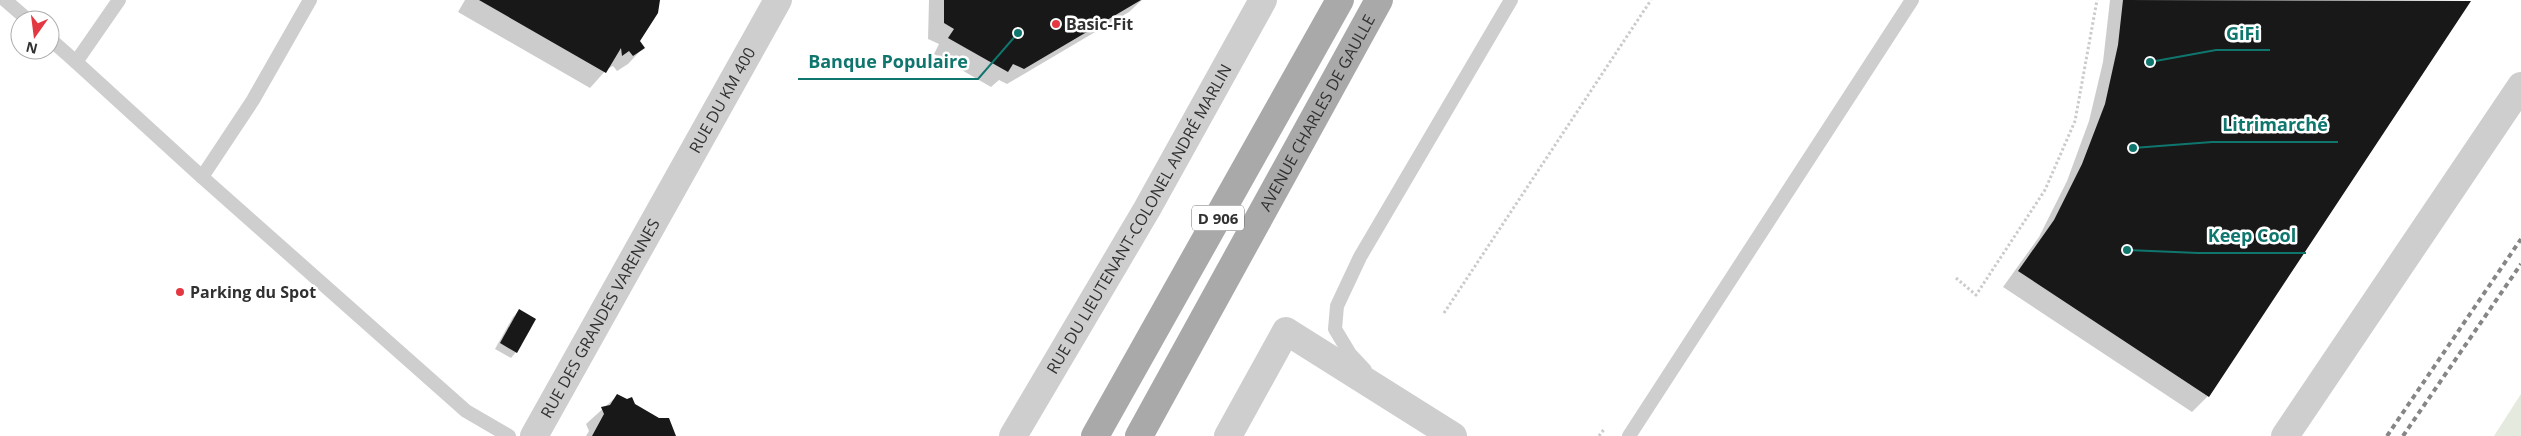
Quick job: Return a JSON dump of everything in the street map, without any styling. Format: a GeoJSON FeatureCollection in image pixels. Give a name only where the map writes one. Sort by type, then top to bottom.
{"type":"FeatureCollection","features":[{"type":"Feature","properties":{"kind":"main road","name":"D 906"},"geometry":{"type":"LineString","coordinates":[[1095,436],[1340,0]]}},
{"type":"Feature","properties":{"kind":"main road","name":"AVENUE CHARLES DE GAULLE"},"geometry":{"type":"LineString","coordinates":[[1139,436],[1379,0]]}},
{"type":"Feature","properties":{"kind":"street","name":"RUE DU KM 400"},"geometry":{"type":"LineString","coordinates":[[666,201],[778,0]]}},
{"type":"Feature","properties":{"kind":"street","name":"RUE DU LIEUTENANT-COLONEL ANDRÉ MARLIN"},"geometry":{"type":"LineString","coordinates":[[1013,436],[1147,209],[1263,0]]}},
{"type":"Feature","properties":{"kind":"street"},"geometry":{"type":"LineString","coordinates":[[2285,436],[2521,86]]}},
{"type":"Feature","properties":{"kind":"street","name":"RUE DES GRANDES VARENNES"},"geometry":{"type":"LineString","coordinates":[[534,436],[666,201]]}},
{"type":"Feature","properties":{"kind":"street"},"geometry":{"type":"LineString","coordinates":[[1228,436],[1286,331],[1453,436]]}},
{"type":"Feature","properties":{"kind":"lane"},"geometry":{"type":"LineString","coordinates":[[5,0],[16,10]]}},
{"type":"Feature","properties":{"kind":"lane"},"geometry":{"type":"LineString","coordinates":[[76,62],[119,0]]}},
{"type":"Feature","properties":{"kind":"lane"},"geometry":{"type":"LineString","coordinates":[[202,177],[253,100],[310,0]]}},
{"type":"Feature","properties":{"kind":"lane"},"geometry":{"type":"LineString","coordinates":[[1389,395],[1350,354],[1339,338],[1335,329],[1337,306],[1360,257],[1511,0]]}},
{"type":"Feature","properties":{"kind":"lane"},"geometry":{"type":"LineString","coordinates":[[1629,436],[1912,0]]}},
{"type":"Feature","properties":{"kind":"lane"},"geometry":{"type":"LineString","coordinates":[[60,48],[202,177],[466,411],[509,436]]}},
{"type":"Feature","properties":{"kind":"path"},"geometry":{"type":"LineString","coordinates":[[1444,313],[1651,0]]}},
{"type":"Feature","properties":{"kind":"path"},"geometry":{"type":"LineString","coordinates":[[1956,278],[1976,294],[2045,190],[2076,122],[2097,0]]}},
{"type":"Feature","properties":{"kind":"shaded area"},"geometry":{"type":"Polygon","coordinates":[[[2521,394],[2521,436],[2494,436],[2521,394]]]}},
{"type":"Feature","properties":{"kind":"building"},"geometry":{"type":"Polygon","coordinates":[[[479,0],[660,0],[658,13],[640,41],[645,48],[633,56],[629,51],[622,56],[621,48],[606,73],[479,0]]]}},
{"type":"Feature","properties":{"kind":"building"},"geometry":{"type":"Polygon","coordinates":[[[944,0],[1141,0],[1024,69],[1013,64],[1008,72],[948,38],[954,29],[944,23],[944,0]]]}},
{"type":"Feature","properties":{"kind":"building"},"geometry":{"type":"Polygon","coordinates":[[[2123,0],[2471,1],[2209,397],[2018,271],[2054,220],[2082,164],[2105,104],[2118,45],[2123,0]]]}},
{"type":"Feature","properties":{"kind":"building"},"geometry":{"type":"Polygon","coordinates":[[[519,309],[536,319],[517,353],[500,343],[519,309]]]}},
{"type":"Feature","properties":{"kind":"building"},"geometry":{"type":"Polygon","coordinates":[[[617,394],[627,399],[632,397],[635,404],[659,418],[669,418],[676,436],[592,436],[604,414],[601,407],[610,405],[617,394]]]}},
{"type":"Feature","properties":{"kind":"railway"},"geometry":{"type":"LineString","coordinates":[[2387,436],[2521,239]]}},
{"type":"Feature","properties":{"kind":"railway"},"geometry":{"type":"LineString","coordinates":[[2403,436],[2521,264]]}},
{"type":"Feature","properties":{"kind":"place","name":"Basic-Fit"},"geometry":{"type":"Point","coordinates":[1056,24]}},
{"type":"Feature","properties":{"kind":"place","name":"Banque Populaire"},"geometry":{"type":"Point","coordinates":[1018,33]}},
{"type":"Feature","properties":{"kind":"place","name":"GiFi"},"geometry":{"type":"Point","coordinates":[2150,62]}},
{"type":"Feature","properties":{"kind":"place","name":"Litrimarché"},"geometry":{"type":"Point","coordinates":[2133,148]}},
{"type":"Feature","properties":{"kind":"place","name":"Keep Cool"},"geometry":{"type":"Point","coordinates":[2127,250]}},
{"type":"Feature","properties":{"kind":"place","name":"Parking du Spot"},"geometry":{"type":"Point","coordinates":[180,292]}}]}
